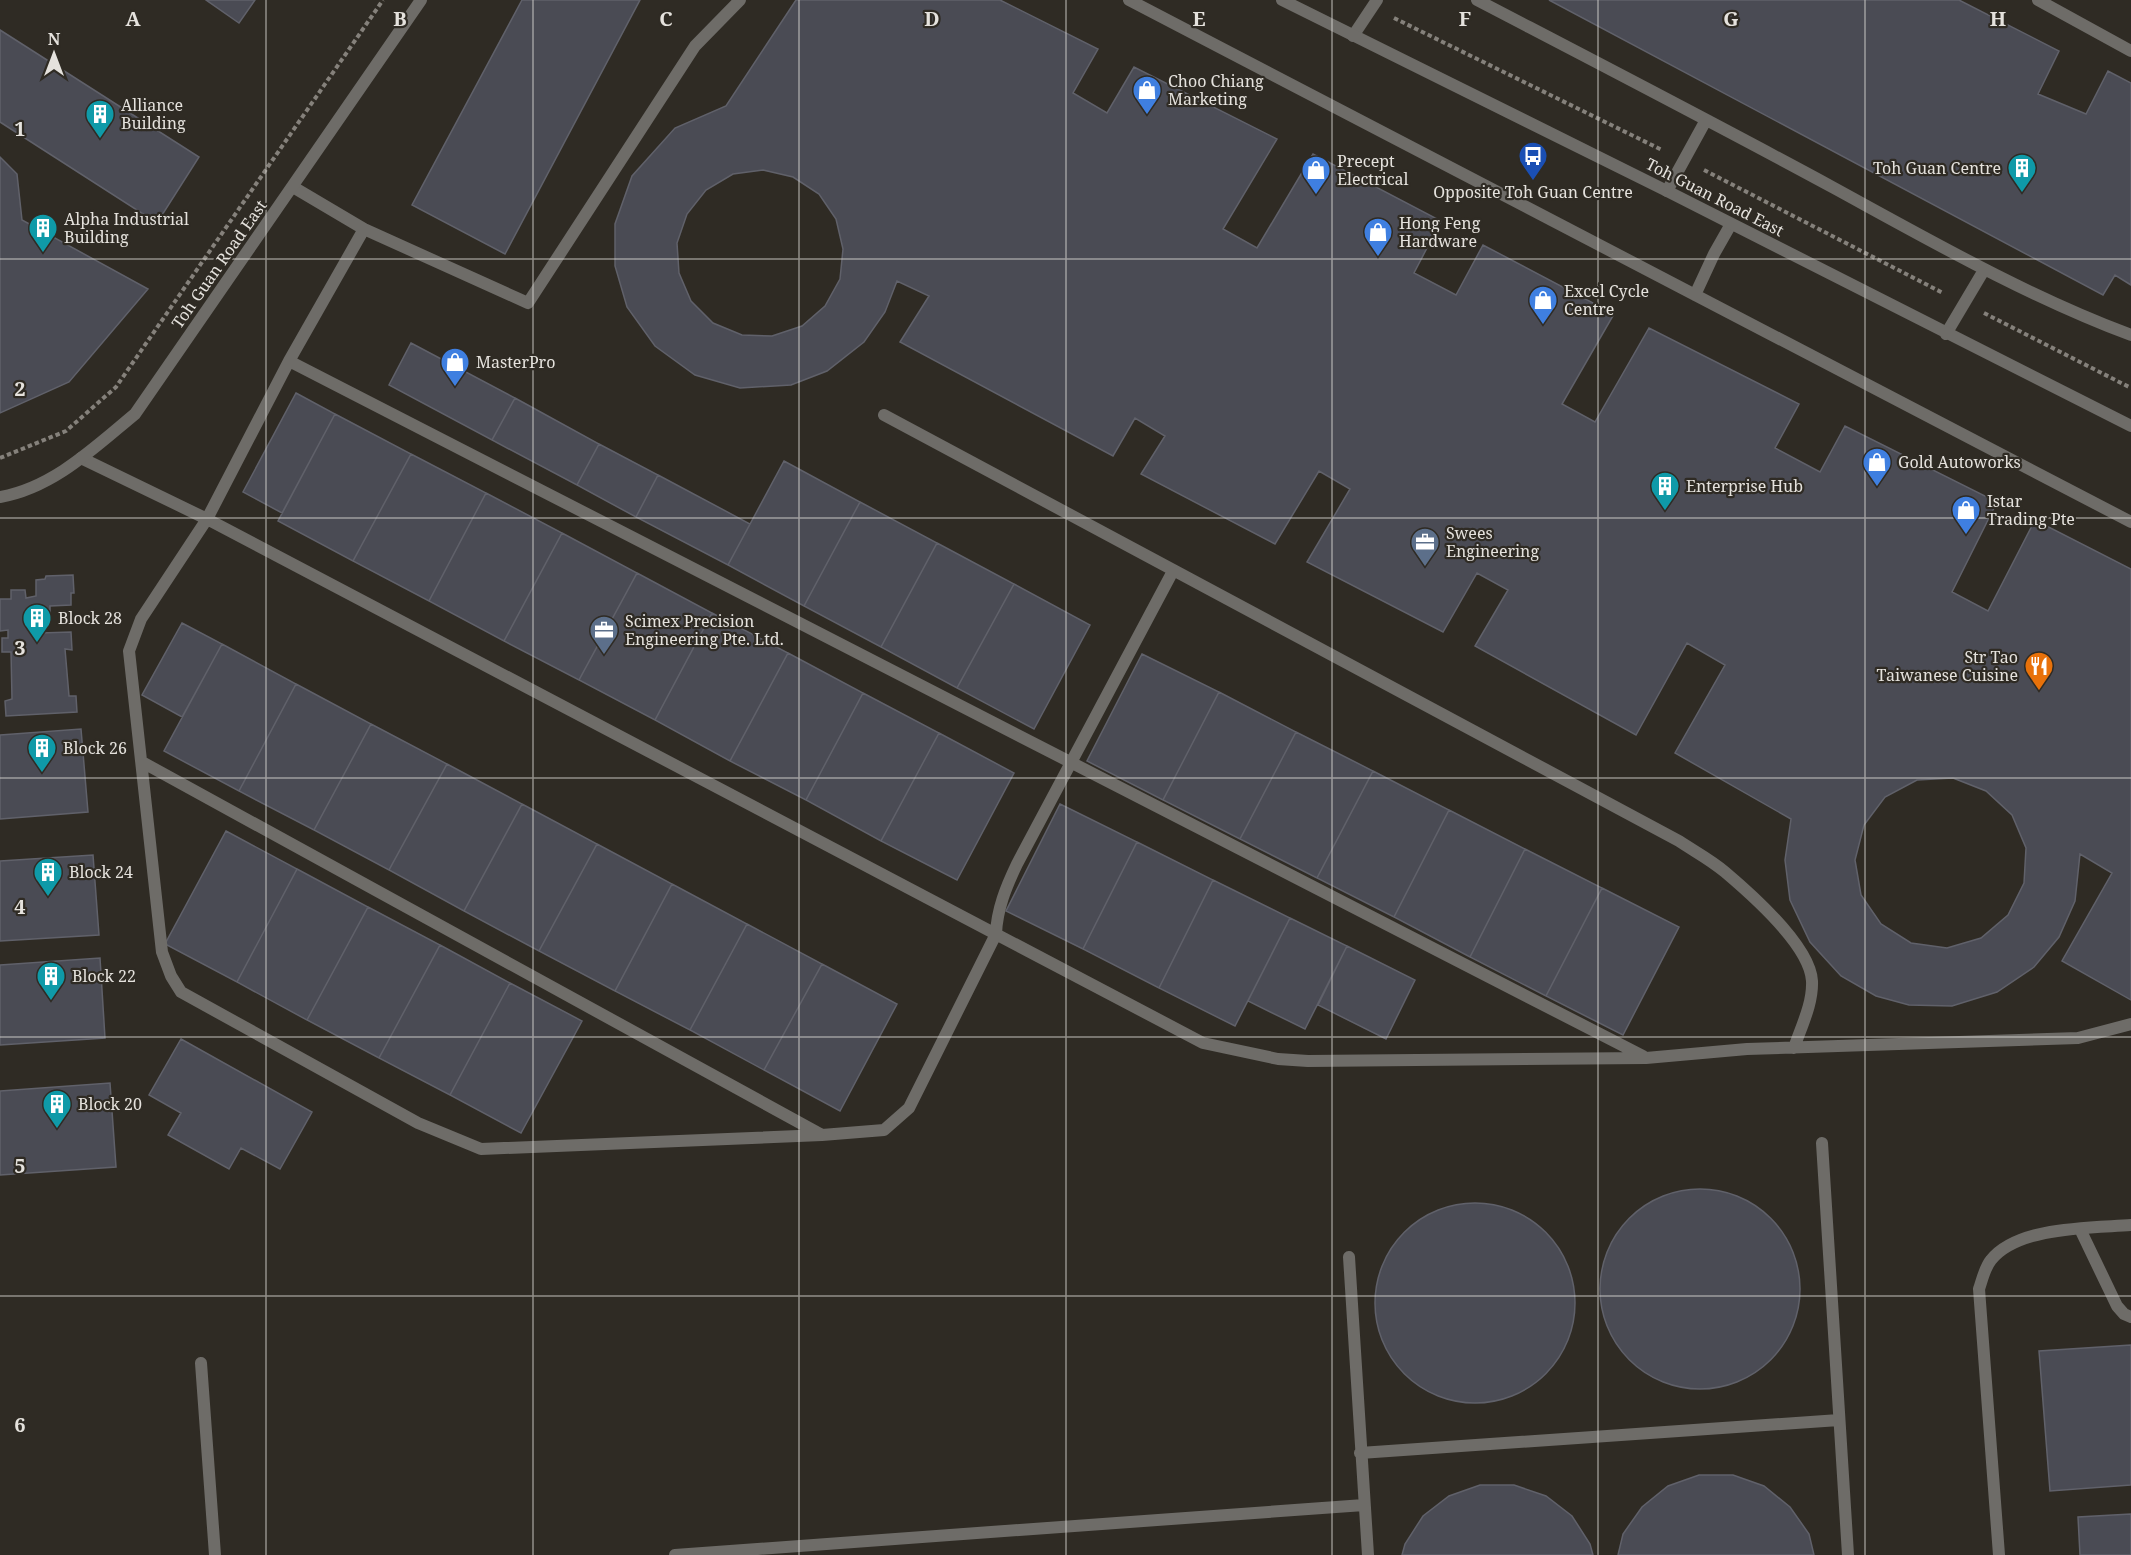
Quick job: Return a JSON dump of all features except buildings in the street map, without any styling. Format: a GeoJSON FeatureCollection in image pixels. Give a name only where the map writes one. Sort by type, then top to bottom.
{"type":"FeatureCollection","features":[{"type":"Feature","properties":{"kind":"street","name":"Toh Guan Road East"},"geometry":{"type":"LineString","coordinates":[[0,497],[48,480],[81,458],[135,414],[421,0]]}},
{"type":"Feature","properties":{"kind":"street"},"geometry":{"type":"LineString","coordinates":[[293,188],[364,229],[528,303],[695,46],[740,0]]}},
{"type":"Feature","properties":{"kind":"street"},"geometry":{"type":"LineString","coordinates":[[1129,0],[2131,522]]}},
{"type":"Feature","properties":{"kind":"street","name":"Toh Guan Road East"},"geometry":{"type":"LineString","coordinates":[[1282,0],[1667,191],[2131,426]]}},
{"type":"Feature","properties":{"kind":"street"},"geometry":{"type":"LineString","coordinates":[[1477,0],[1984,270],[2083,317],[2131,335]]}},
{"type":"Feature","properties":{"kind":"street"},"geometry":{"type":"LineString","coordinates":[[2038,0],[2131,51]]}},
{"type":"Feature","properties":{"kind":"street"},"geometry":{"type":"LineString","coordinates":[[1353,36],[1374,4]]}},
{"type":"Feature","properties":{"kind":"street"},"geometry":{"type":"LineString","coordinates":[[1667,191],[1706,120]]}},
{"type":"Feature","properties":{"kind":"street"},"geometry":{"type":"LineString","coordinates":[[1695,295],[1731,224]]}},
{"type":"Feature","properties":{"kind":"street"},"geometry":{"type":"LineString","coordinates":[[364,229],[289,361],[207,519],[141,619],[129,651],[162,952],[171,976],[181,992],[418,1123],[481,1149],[822,1135],[884,1130],[909,1108],[996,934],[997,915],[1008,883],[1173,571]]}},
{"type":"Feature","properties":{"kind":"street"},"geometry":{"type":"LineString","coordinates":[[1946,334],[1984,270]]}},
{"type":"Feature","properties":{"kind":"street"},"geometry":{"type":"LineString","coordinates":[[289,361],[1646,1058]]}},
{"type":"Feature","properties":{"kind":"street"},"geometry":{"type":"LineString","coordinates":[[884,415],[1679,841],[1724,872],[1796,942],[1807,961],[1812,980],[1811,995],[1794,1048]]}},
{"type":"Feature","properties":{"kind":"street"},"geometry":{"type":"LineString","coordinates":[[81,458],[207,519],[1203,1043],[1278,1059],[1308,1061],[1646,1058],[1747,1049],[2078,1038],[2131,1024]]}},
{"type":"Feature","properties":{"kind":"street"},"geometry":{"type":"LineString","coordinates":[[142,762],[822,1135]]}},
{"type":"Feature","properties":{"kind":"street"},"geometry":{"type":"LineString","coordinates":[[1822,1143],[1848,1555]]}},
{"type":"Feature","properties":{"kind":"street"},"geometry":{"type":"LineString","coordinates":[[1999,1555],[1979,1289],[1990,1260],[2011,1243],[2038,1235],[2131,1225]]}},
{"type":"Feature","properties":{"kind":"street"},"geometry":{"type":"LineString","coordinates":[[2080,1229],[2117,1306],[2124,1314],[2131,1317]]}},
{"type":"Feature","properties":{"kind":"street"},"geometry":{"type":"LineString","coordinates":[[1348,1257],[1368,1555]]}},
{"type":"Feature","properties":{"kind":"street"},"geometry":{"type":"LineString","coordinates":[[201,1363],[215,1555]]}},
{"type":"Feature","properties":{"kind":"street"},"geometry":{"type":"LineString","coordinates":[[1360,1453],[1839,1420]]}},
{"type":"Feature","properties":{"kind":"street"},"geometry":{"type":"LineString","coordinates":[[675,1555],[1364,1506]]}},
{"type":"Feature","properties":{"kind":"path"},"geometry":{"type":"LineString","coordinates":[[0,458],[66,431],[116,387],[383,0]]}},
{"type":"Feature","properties":{"kind":"path"},"geometry":{"type":"LineString","coordinates":[[1374,4],[2131,387]]}},
{"type":"Feature","properties":{"kind":"place","name":"Choo Chiang Marketing"},"geometry":{"type":"Point","coordinates":[1147,116]}},
{"type":"Feature","properties":{"kind":"place","name":"Alliance Building"},"geometry":{"type":"Point","coordinates":[100,140]}},
{"type":"Feature","properties":{"kind":"place","name":"Opposite Toh Guan Centre"},"geometry":{"type":"Point","coordinates":[1533,182]}},
{"type":"Feature","properties":{"kind":"place","name":"Toh Guan Centre"},"geometry":{"type":"Point","coordinates":[2022,194]}},
{"type":"Feature","properties":{"kind":"place","name":"Precept Electrical"},"geometry":{"type":"Point","coordinates":[1316,196]}},
{"type":"Feature","properties":{"kind":"place","name":"Alpha Industrial Building"},"geometry":{"type":"Point","coordinates":[43,254]}},
{"type":"Feature","properties":{"kind":"place","name":"Hong Feng Hardware"},"geometry":{"type":"Point","coordinates":[1378,258]}},
{"type":"Feature","properties":{"kind":"place","name":"Excel Cycle Centre"},"geometry":{"type":"Point","coordinates":[1543,326]}},
{"type":"Feature","properties":{"kind":"place","name":"MasterPro"},"geometry":{"type":"Point","coordinates":[455,388]}},
{"type":"Feature","properties":{"kind":"place","name":"Gold Autoworks"},"geometry":{"type":"Point","coordinates":[1877,488]}},
{"type":"Feature","properties":{"kind":"place","name":"Enterprise Hub"},"geometry":{"type":"Point","coordinates":[1665,512]}},
{"type":"Feature","properties":{"kind":"place","name":"Istar Trading Pte"},"geometry":{"type":"Point","coordinates":[1966,536]}},
{"type":"Feature","properties":{"kind":"place","name":"Swees Engineering"},"geometry":{"type":"Point","coordinates":[1425,568]}},
{"type":"Feature","properties":{"kind":"place","name":"Block 28"},"geometry":{"type":"Point","coordinates":[37,644]}},
{"type":"Feature","properties":{"kind":"place","name":"Scimex Precision Engineering Pte. Ltd."},"geometry":{"type":"Point","coordinates":[604,656]}},
{"type":"Feature","properties":{"kind":"place","name":"Str Tao Taiwanese Cuisine"},"geometry":{"type":"Point","coordinates":[2039,692]}},
{"type":"Feature","properties":{"kind":"place","name":"Block 26"},"geometry":{"type":"Point","coordinates":[42,774]}},
{"type":"Feature","properties":{"kind":"place","name":"Block 24"},"geometry":{"type":"Point","coordinates":[48,898]}},
{"type":"Feature","properties":{"kind":"place","name":"Block 22"},"geometry":{"type":"Point","coordinates":[51,1002]}},
{"type":"Feature","properties":{"kind":"place","name":"Block 20"},"geometry":{"type":"Point","coordinates":[57,1130]}}]}
